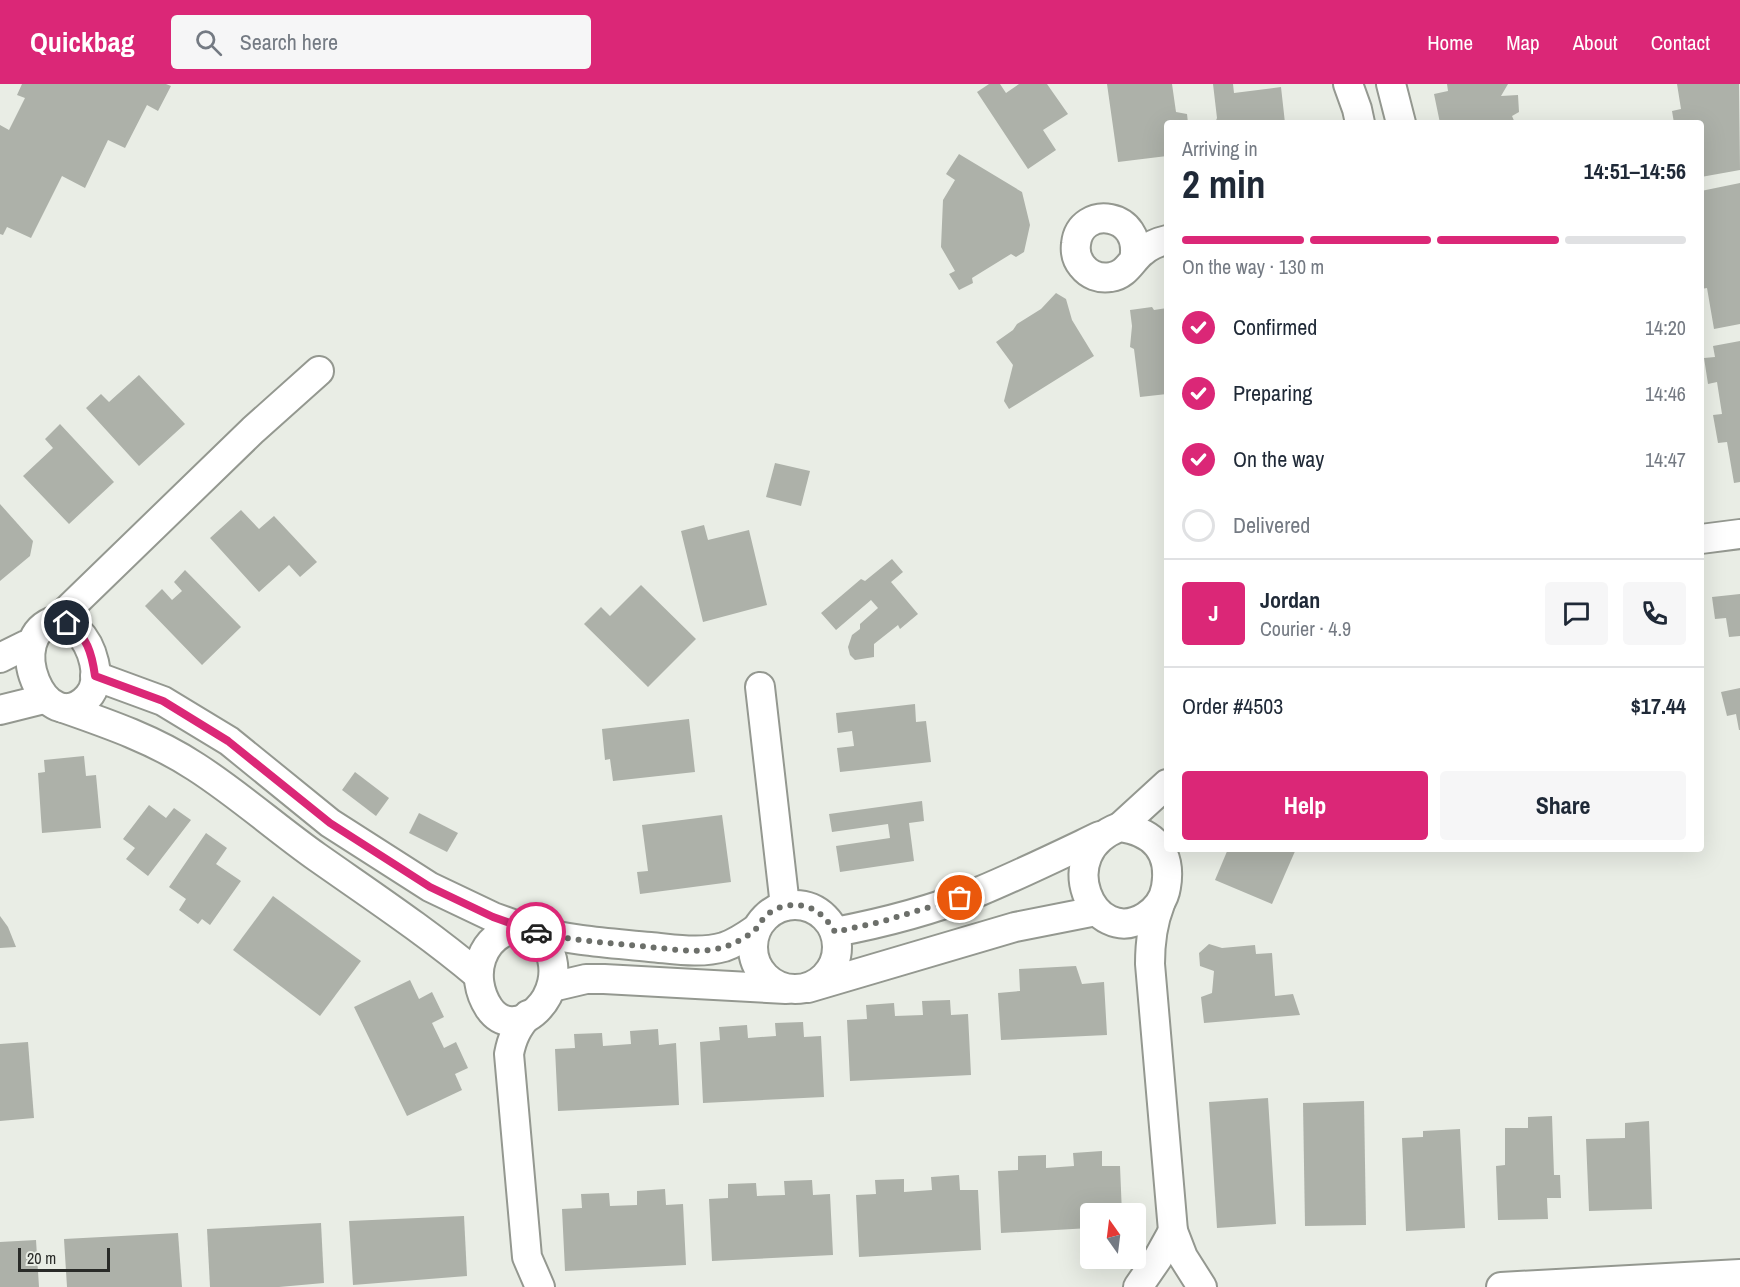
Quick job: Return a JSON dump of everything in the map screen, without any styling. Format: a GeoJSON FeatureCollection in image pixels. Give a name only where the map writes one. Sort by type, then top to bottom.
{"type":"FeatureCollection","features":[{"type":"Feature","properties":{"kind":"street"},"geometry":{"type":"LineString","coordinates":[[1348,84],[1359,120]]}},
{"type":"Feature","properties":{"kind":"street"},"geometry":{"type":"LineString","coordinates":[[1391,84],[1400,120]]}},
{"type":"Feature","properties":{"kind":"street"},"geometry":{"type":"LineString","coordinates":[[1164,237],[1142,232],[1114,219],[1095,220],[1086,226],[1076,242],[1078,261],[1092,275],[1102,278],[1121,274],[1134,260],[1164,240]]}},
{"type":"Feature","properties":{"kind":"street"},"geometry":{"type":"LineString","coordinates":[[1123,223],[1135,240],[1134,260]]}},
{"type":"Feature","properties":{"kind":"street"},"geometry":{"type":"LineString","coordinates":[[319,371],[253,430],[57,620],[38,626],[26,645],[28,671],[36,691],[53,704],[129,733],[163,748],[196,767],[433,939],[480,987],[492,1012],[502,1020],[514,1022],[528,1016]]}},
{"type":"Feature","properties":{"kind":"street"},"geometry":{"type":"LineString","coordinates":[[1704,539],[1740,534]]}},
{"type":"Feature","properties":{"kind":"street"},"geometry":{"type":"LineString","coordinates":[[0,710],[53,704],[73,707],[90,695],[95,686],[95,676],[93,660],[84,638],[76,628],[57,620]]}},
{"type":"Feature","properties":{"kind":"street"},"geometry":{"type":"LineString","coordinates":[[0,658],[26,645]]}},
{"type":"Feature","properties":{"kind":"street"},"geometry":{"type":"LineString","coordinates":[[95,676],[163,701],[228,741],[330,823],[430,887],[493,917],[559,937],[605,944],[706,951],[741,940],[756,929]]}},
{"type":"Feature","properties":{"kind":"street"},"geometry":{"type":"LineString","coordinates":[[760,687],[785,906]]}},
{"type":"Feature","properties":{"kind":"street"},"geometry":{"type":"LineString","coordinates":[[1150,964],[1139,946],[1089,899],[1084,886],[1083,872],[1089,853],[1110,831],[1164,786]]}},
{"type":"Feature","properties":{"kind":"street"},"geometry":{"type":"LineString","coordinates":[[835,932],[863,927],[943,905],[978,892],[1110,831],[1136,829],[1151,837],[1164,852]]}},
{"type":"Feature","properties":{"kind":"street"},"geometry":{"type":"LineString","coordinates":[[1172,857],[1165,893],[1155,916],[1150,939],[1150,964],[1173,1231],[1183,1257],[1202,1287]]}},
{"type":"Feature","properties":{"kind":"street"},"geometry":{"type":"LineString","coordinates":[[552,987],[578,981],[604,979],[801,989],[1015,927],[1107,917],[1130,922],[1141,919],[1160,904]]}},
{"type":"Feature","properties":{"kind":"street"},"geometry":{"type":"LineString","coordinates":[[785,906],[809,907],[829,921],[835,932],[837,945],[833,965],[820,981],[801,989],[780,987],[768,980],[759,970],[753,957],[752,943],[756,929],[763,918],[785,906]]}},
{"type":"Feature","properties":{"kind":"street"},"geometry":{"type":"LineString","coordinates":[[510,1069],[498,1053],[483,1018],[479,965],[486,949],[498,936],[513,928],[528,929],[545,943],[552,957],[555,972],[552,987],[545,1001],[518,1027],[509,1054],[527,1257],[540,1287]]}},
{"type":"Feature","properties":{"kind":"street"},"geometry":{"type":"LineString","coordinates":[[1138,1287],[1173,1231]]}},
{"type":"Feature","properties":{"kind":"street"},"geometry":{"type":"LineString","coordinates":[[517,1287],[527,1257]]}},
{"type":"Feature","properties":{"kind":"street"},"geometry":{"type":"LineString","coordinates":[[1501,1287],[1740,1274]]}},
{"type":"Feature","properties":{"kind":"building"},"geometry":{"type":"Polygon","coordinates":[[[22,84],[166,84],[171,86],[158,111],[147,105],[125,148],[108,140],[85,188],[62,176],[31,238],[7,227],[3,235],[0,234],[0,125],[9,130],[25,98],[17,95],[22,84]]]}},
{"type":"Feature","properties":{"kind":"building"},"geometry":{"type":"Polygon","coordinates":[[[989,84],[1000,84],[1006,93],[1019,84],[1047,84],[1068,114],[1043,130],[1056,150],[1028,169],[977,92],[989,84]]]}},
{"type":"Feature","properties":{"kind":"building"},"geometry":{"type":"Polygon","coordinates":[[[1107,84],[1172,84],[1176,112],[1187,114],[1188,120],[1164,120],[1164,156],[1118,162],[1107,84]]]}},
{"type":"Feature","properties":{"kind":"building"},"geometry":{"type":"Polygon","coordinates":[[[1213,84],[1233,84],[1234,93],[1281,87],[1285,120],[1216,120],[1213,84]]]}},
{"type":"Feature","properties":{"kind":"building"},"geometry":{"type":"Polygon","coordinates":[[[1447,84],[1508,84],[1501,96],[1518,95],[1519,112],[1512,116],[1514,120],[1439,120],[1434,94],[1448,91],[1447,84]]]}},
{"type":"Feature","properties":{"kind":"building"},"geometry":{"type":"Polygon","coordinates":[[[1677,84],[1739,84],[1740,170],[1704,176],[1704,120],[1674,120],[1672,111],[1681,109],[1677,84]]]}},
{"type":"Feature","properties":{"kind":"building"},"geometry":{"type":"Polygon","coordinates":[[[959,154],[1022,192],[1030,225],[1024,252],[1016,257],[1011,254],[972,278],[973,283],[959,290],[949,274],[955,271],[941,247],[943,200],[955,180],[946,174],[959,154]]]}},
{"type":"Feature","properties":{"kind":"building"},"geometry":{"type":"Polygon","coordinates":[[[1740,183],[1740,324],[1714,329],[1707,288],[1704,288],[1704,190],[1740,183]]]}},
{"type":"Feature","properties":{"kind":"building"},"geometry":{"type":"Polygon","coordinates":[[[1056,293],[1066,299],[1072,320],[1094,356],[1009,409],[1004,401],[1013,365],[996,342],[1013,330],[1017,324],[1041,309],[1056,293]]]}},
{"type":"Feature","properties":{"kind":"building"},"geometry":{"type":"Polygon","coordinates":[[[1152,307],[1154,310],[1164,308],[1164,394],[1140,397],[1134,349],[1130,347],[1132,326],[1130,310],[1152,307]]]}},
{"type":"Feature","properties":{"kind":"building"},"geometry":{"type":"Polygon","coordinates":[[[1740,341],[1740,482],[1734,483],[1727,442],[1718,443],[1713,415],[1722,414],[1717,382],[1708,384],[1704,358],[1715,357],[1713,346],[1740,341]]]}},
{"type":"Feature","properties":{"kind":"building"},"geometry":{"type":"Polygon","coordinates":[[[139,375],[185,424],[139,466],[86,408],[101,394],[109,402],[139,375]]]}},
{"type":"Feature","properties":{"kind":"building"},"geometry":{"type":"Polygon","coordinates":[[[60,424],[114,482],[69,524],[23,476],[53,448],[45,439],[60,424]]]}},
{"type":"Feature","properties":{"kind":"building"},"geometry":{"type":"Polygon","coordinates":[[[775,463],[810,471],[801,506],[766,497],[775,463]]]}},
{"type":"Feature","properties":{"kind":"building"},"geometry":{"type":"Polygon","coordinates":[[[0,504],[33,541],[30,556],[0,581],[0,504]]]}},
{"type":"Feature","properties":{"kind":"building"},"geometry":{"type":"Polygon","coordinates":[[[241,510],[259,529],[274,516],[317,562],[300,577],[289,565],[259,592],[210,538],[241,510]]]}},
{"type":"Feature","properties":{"kind":"building"},"geometry":{"type":"Polygon","coordinates":[[[704,525],[708,540],[749,530],[767,605],[703,622],[681,531],[704,525]]]}},
{"type":"Feature","properties":{"kind":"building"},"geometry":{"type":"Polygon","coordinates":[[[892,559],[903,572],[891,582],[918,614],[900,629],[898,625],[874,644],[874,657],[855,660],[850,655],[848,647],[852,635],[860,629],[860,624],[878,608],[871,600],[836,630],[821,613],[861,579],[865,581],[892,559]]]}},
{"type":"Feature","properties":{"kind":"building"},"geometry":{"type":"Polygon","coordinates":[[[185,570],[241,627],[202,665],[145,606],[162,589],[172,600],[182,591],[174,582],[185,570]]]}},
{"type":"Feature","properties":{"kind":"building"},"geometry":{"type":"Polygon","coordinates":[[[641,585],[696,639],[648,687],[584,624],[601,607],[610,616],[641,585]]]}},
{"type":"Feature","properties":{"kind":"building"},"geometry":{"type":"Polygon","coordinates":[[[1740,594],[1740,636],[1729,637],[1726,618],[1715,619],[1712,597],[1740,594]]]}},
{"type":"Feature","properties":{"kind":"building"},"geometry":{"type":"Polygon","coordinates":[[[1740,688],[1739,730],[1736,714],[1727,716],[1721,692],[1740,688]]]}},
{"type":"Feature","properties":{"kind":"building"},"geometry":{"type":"Polygon","coordinates":[[[915,704],[916,722],[926,721],[931,762],[840,772],[837,748],[854,746],[852,731],[838,733],[836,713],[915,704]]]}},
{"type":"Feature","properties":{"kind":"building"},"geometry":{"type":"Polygon","coordinates":[[[689,719],[695,772],[613,781],[610,759],[605,760],[602,729],[689,719]]]}},
{"type":"Feature","properties":{"kind":"building"},"geometry":{"type":"Polygon","coordinates":[[[84,756],[86,776],[96,775],[101,828],[42,833],[38,773],[45,772],[44,760],[84,756]]]}},
{"type":"Feature","properties":{"kind":"building"},"geometry":{"type":"Polygon","coordinates":[[[355,772],[389,798],[376,816],[342,790],[355,772]]]}},
{"type":"Feature","properties":{"kind":"building"},"geometry":{"type":"Polygon","coordinates":[[[922,801],[924,821],[909,823],[914,861],[840,872],[836,846],[890,838],[888,824],[832,832],[829,814],[922,801]]]}},
{"type":"Feature","properties":{"kind":"building"},"geometry":{"type":"Polygon","coordinates":[[[149,805],[166,818],[174,808],[191,820],[148,876],[126,859],[135,848],[123,839],[149,805]]]}},
{"type":"Feature","properties":{"kind":"building"},"geometry":{"type":"Polygon","coordinates":[[[419,813],[458,833],[447,852],[409,833],[419,813]]]}},
{"type":"Feature","properties":{"kind":"building"},"geometry":{"type":"Polygon","coordinates":[[[722,815],[731,882],[640,894],[637,872],[648,871],[642,825],[722,815]]]}},
{"type":"Feature","properties":{"kind":"building"},"geometry":{"type":"Polygon","coordinates":[[[206,833],[227,848],[216,864],[241,881],[210,925],[202,919],[198,924],[179,910],[186,899],[169,887],[206,833]]]}},
{"type":"Feature","properties":{"kind":"building"},"geometry":{"type":"Polygon","coordinates":[[[1227,852],[1295,852],[1272,904],[1215,880],[1227,852]]]}},
{"type":"Feature","properties":{"kind":"building"},"geometry":{"type":"Polygon","coordinates":[[[273,896],[361,961],[320,1016],[233,950],[273,896]]]}},
{"type":"Feature","properties":{"kind":"building"},"geometry":{"type":"Polygon","coordinates":[[[0,916],[8,927],[16,947],[0,948],[0,916]]]}},
{"type":"Feature","properties":{"kind":"building"},"geometry":{"type":"Polygon","coordinates":[[[1209,944],[1222,948],[1255,945],[1256,954],[1272,953],[1275,996],[1293,994],[1300,1015],[1204,1023],[1201,997],[1212,993],[1214,971],[1200,966],[1199,953],[1209,944]]]}},
{"type":"Feature","properties":{"kind":"building"},"geometry":{"type":"Polygon","coordinates":[[[1076,966],[1082,984],[1104,982],[1107,1035],[1001,1040],[998,993],[1020,991],[1019,969],[1076,966]]]}},
{"type":"Feature","properties":{"kind":"building"},"geometry":{"type":"Polygon","coordinates":[[[410,980],[419,999],[432,992],[444,1017],[432,1023],[444,1048],[456,1042],[468,1068],[455,1074],[462,1090],[407,1116],[354,1007],[410,980]]]}},
{"type":"Feature","properties":{"kind":"building"},"geometry":{"type":"Polygon","coordinates":[[[950,1000],[951,1015],[968,1014],[971,1075],[850,1081],[847,1020],[867,1019],[866,1005],[894,1003],[895,1016],[923,1015],[922,1001],[950,1000]]]}},
{"type":"Feature","properties":{"kind":"building"},"geometry":{"type":"Polygon","coordinates":[[[803,1022],[804,1037],[821,1036],[824,1097],[703,1103],[700,1042],[720,1040],[719,1027],[747,1025],[748,1038],[776,1036],[775,1023],[803,1022]]]}},
{"type":"Feature","properties":{"kind":"building"},"geometry":{"type":"Polygon","coordinates":[[[658,1029],[659,1045],[676,1043],[679,1105],[558,1111],[555,1049],[575,1048],[574,1034],[602,1033],[603,1046],[631,1044],[630,1031],[658,1029]]]}},
{"type":"Feature","properties":{"kind":"building"},"geometry":{"type":"Polygon","coordinates":[[[28,1042],[34,1118],[0,1121],[0,1044],[28,1042]]]}},
{"type":"Feature","properties":{"kind":"building"},"geometry":{"type":"Polygon","coordinates":[[[1268,1098],[1276,1224],[1217,1228],[1209,1102],[1268,1098]]]}},
{"type":"Feature","properties":{"kind":"building"},"geometry":{"type":"Polygon","coordinates":[[[1364,1101],[1366,1225],[1305,1226],[1303,1103],[1364,1101]]]}},
{"type":"Feature","properties":{"kind":"building"},"geometry":{"type":"Polygon","coordinates":[[[1552,1116],[1554,1175],[1560,1175],[1561,1198],[1547,1198],[1548,1219],[1498,1220],[1496,1166],[1505,1165],[1505,1128],[1528,1128],[1528,1117],[1552,1116]]]}},
{"type":"Feature","properties":{"kind":"building"},"geometry":{"type":"Polygon","coordinates":[[[1649,1121],[1652,1209],[1589,1211],[1586,1139],[1625,1138],[1625,1123],[1649,1121]]]}},
{"type":"Feature","properties":{"kind":"building"},"geometry":{"type":"Polygon","coordinates":[[[1460,1129],[1465,1228],[1406,1231],[1402,1138],[1423,1137],[1423,1131],[1460,1129]]]}},
{"type":"Feature","properties":{"kind":"building"},"geometry":{"type":"Polygon","coordinates":[[[1102,1151],[1102,1166],[1120,1166],[1122,1203],[1080,1203],[1080,1229],[1001,1233],[998,1171],[1018,1170],[1018,1156],[1046,1155],[1046,1168],[1074,1166],[1073,1153],[1102,1151]]]}},
{"type":"Feature","properties":{"kind":"building"},"geometry":{"type":"Polygon","coordinates":[[[959,1175],[960,1190],[978,1190],[981,1250],[859,1257],[856,1195],[876,1194],[875,1180],[904,1179],[904,1192],[932,1190],[931,1177],[959,1175]]]}},
{"type":"Feature","properties":{"kind":"building"},"geometry":{"type":"Polygon","coordinates":[[[812,1180],[813,1195],[830,1194],[833,1255],[712,1261],[709,1199],[728,1198],[728,1184],[756,1183],[757,1196],[785,1195],[784,1181],[812,1180]]]}},
{"type":"Feature","properties":{"kind":"building"},"geometry":{"type":"Polygon","coordinates":[[[665,1189],[666,1205],[683,1204],[686,1265],[565,1271],[562,1209],[582,1208],[581,1194],[609,1193],[610,1206],[637,1205],[637,1191],[665,1189]]]}},
{"type":"Feature","properties":{"kind":"building"},"geometry":{"type":"Polygon","coordinates":[[[464,1216],[467,1276],[353,1285],[349,1221],[464,1216]]]}},
{"type":"Feature","properties":{"kind":"building"},"geometry":{"type":"Polygon","coordinates":[[[321,1223],[324,1283],[279,1287],[210,1287],[207,1229],[321,1223]]]}},
{"type":"Feature","properties":{"kind":"building"},"geometry":{"type":"Polygon","coordinates":[[[178,1233],[182,1287],[67,1287],[64,1239],[178,1233]]]}},
{"type":"Feature","properties":{"kind":"building"},"geometry":{"type":"Polygon","coordinates":[[[36,1240],[39,1287],[0,1287],[0,1242],[36,1240]]]}},
{"type":"Feature","properties":{"kind":"way so far"},"geometry":{"type":"LineString","coordinates":[[536,932],[605,944],[706,951],[741,940],[756,929],[763,918],[785,906],[809,907],[829,921],[835,932],[863,927],[943,905],[960,898]]}},
{"type":"Feature","properties":{"kind":"route"},"geometry":{"type":"LineString","coordinates":[[67,623],[76,628],[90,649],[95,676],[163,701],[228,741],[330,823],[430,887],[493,917],[536,932]]}}]}
